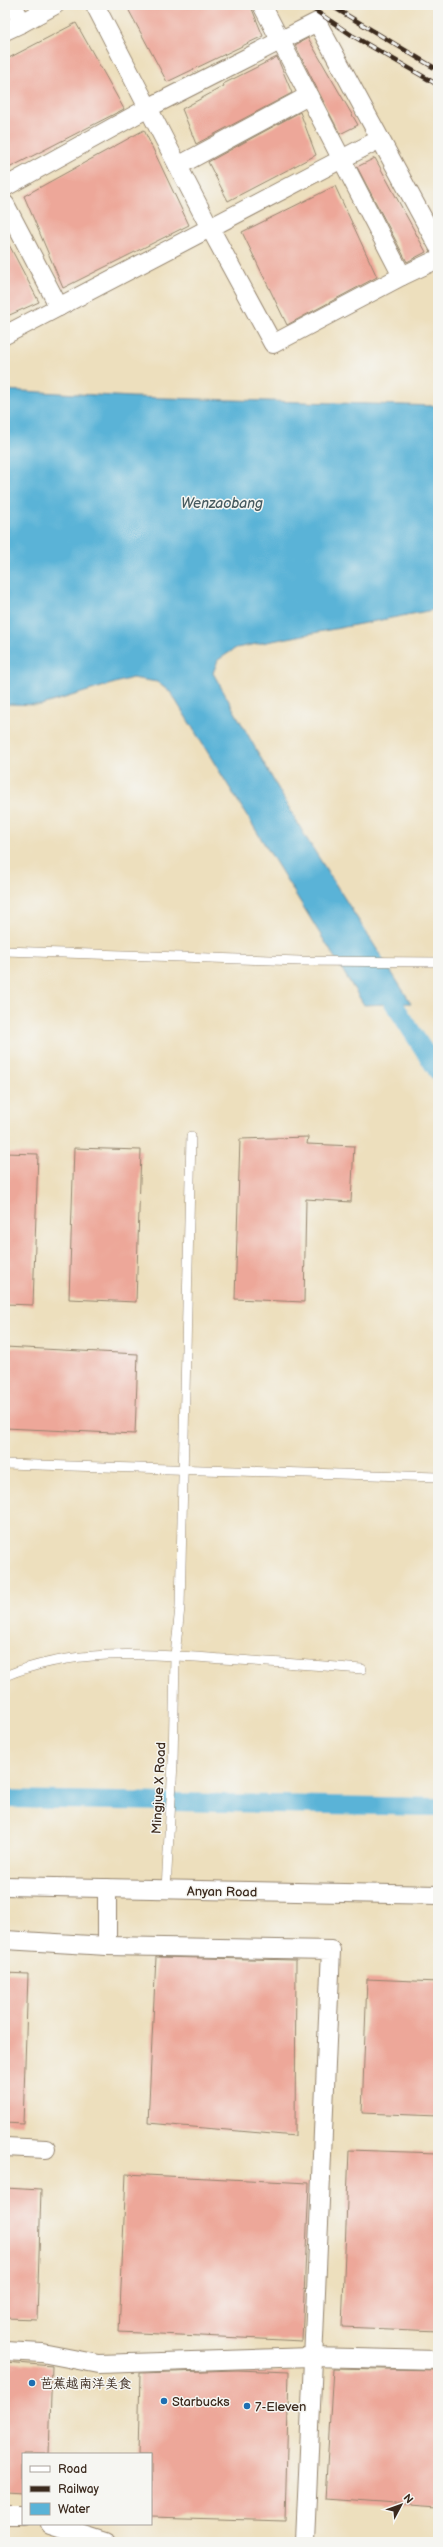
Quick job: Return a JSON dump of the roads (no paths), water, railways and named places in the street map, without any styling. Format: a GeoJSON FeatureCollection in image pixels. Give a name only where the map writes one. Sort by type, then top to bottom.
{"type":"FeatureCollection","features":[{"type":"Feature","properties":{"kind":"street"},"geometry":{"type":"LineString","coordinates":[[13,5],[22,23]]}},
{"type":"Feature","properties":{"kind":"street"},"geometry":{"type":"LineString","coordinates":[[5,31],[54,5]]}},
{"type":"Feature","properties":{"kind":"street"},"geometry":{"type":"LineString","coordinates":[[95,5],[210,228],[273,344],[402,276],[438,259]]}},
{"type":"Feature","properties":{"kind":"street"},"geometry":{"type":"LineString","coordinates":[[262,5],[340,159],[402,276]]}},
{"type":"Feature","properties":{"kind":"street"},"geometry":{"type":"LineString","coordinates":[[5,187],[148,108],[317,22],[438,246]]}},
{"type":"Feature","properties":{"kind":"street"},"geometry":{"type":"LineString","coordinates":[[178,166],[308,96]]}},
{"type":"Feature","properties":{"kind":"street"},"geometry":{"type":"LineString","coordinates":[[5,336],[380,139]]}},
{"type":"Feature","properties":{"kind":"street"},"geometry":{"type":"LineString","coordinates":[[5,204],[59,307]]}},
{"type":"Feature","properties":{"kind":"street","name":"Anyan Road"},"geometry":{"type":"LineString","coordinates":[[5,1886],[438,1895]]}},
{"type":"Feature","properties":{"kind":"street"},"geometry":{"type":"LineString","coordinates":[[107,1888],[107,1946]]}},
{"type":"Feature","properties":{"kind":"street"},"geometry":{"type":"LineString","coordinates":[[5,1940],[107,1946],[331,1950],[311,2357],[305,2542]]}},
{"type":"Feature","properties":{"kind":"street"},"geometry":{"type":"LineString","coordinates":[[5,2146],[46,2149]]}},
{"type":"Feature","properties":{"kind":"street"},"geometry":{"type":"LineString","coordinates":[[5,2351],[42,2353],[99,2364],[311,2357],[438,2360]]}},
{"type":"Feature","properties":{"kind":"street"},"geometry":{"type":"LineString","coordinates":[[5,2516],[22,2516]]}},
{"type":"Feature","properties":{"kind":"street"},"geometry":{"type":"LineString","coordinates":[[53,2525],[106,2542]]}},
{"type":"Feature","properties":{"kind":"lane"},"geometry":{"type":"LineString","coordinates":[[5,951],[300,961],[435,962]]}},
{"type":"Feature","properties":{"kind":"lane","name":"Mingjue X Road"},"geometry":{"type":"LineString","coordinates":[[166,1889],[176,1688],[175,1656],[180,1607],[191,1136]]}},
{"type":"Feature","properties":{"kind":"lane"},"geometry":{"type":"LineString","coordinates":[[5,1464],[438,1477]]}},
{"type":"Feature","properties":{"kind":"lane"},"geometry":{"type":"LineString","coordinates":[[5,1676],[24,1668],[86,1655],[175,1656],[362,1669]]}},
{"type":"Feature","properties":{"kind":"water","name":"Wenzaobang"},"geometry":{"type":"Polygon","coordinates":[[[5,390],[132,397],[438,406],[438,609],[236,648],[218,660],[213,673],[305,836],[411,1003],[364,1005],[171,693],[157,682],[132,678],[41,705],[5,704],[5,390]]]}},
{"type":"Feature","properties":{"kind":"waterway"},"geometry":{"type":"LineString","coordinates":[[381,984],[438,1072]]}},
{"type":"Feature","properties":{"kind":"waterway"},"geometry":{"type":"LineString","coordinates":[[5,1799],[438,1807]]}},
{"type":"Feature","properties":{"kind":"railway"},"geometry":{"type":"LineString","coordinates":[[307,5],[353,36],[438,85]]}},
{"type":"Feature","properties":{"kind":"railway"},"geometry":{"type":"LineString","coordinates":[[330,5],[438,70]]}},
{"type":"Feature","properties":{"kind":"place","name":"芭蕉越南洋美食"},"geometry":{"type":"Point","coordinates":[32,2383]}},
{"type":"Feature","properties":{"kind":"place","name":"Starbucks"},"geometry":{"type":"Point","coordinates":[164,2401]}},
{"type":"Feature","properties":{"kind":"place","name":"7-Eleven"},"geometry":{"type":"Point","coordinates":[247,2406]}}]}
